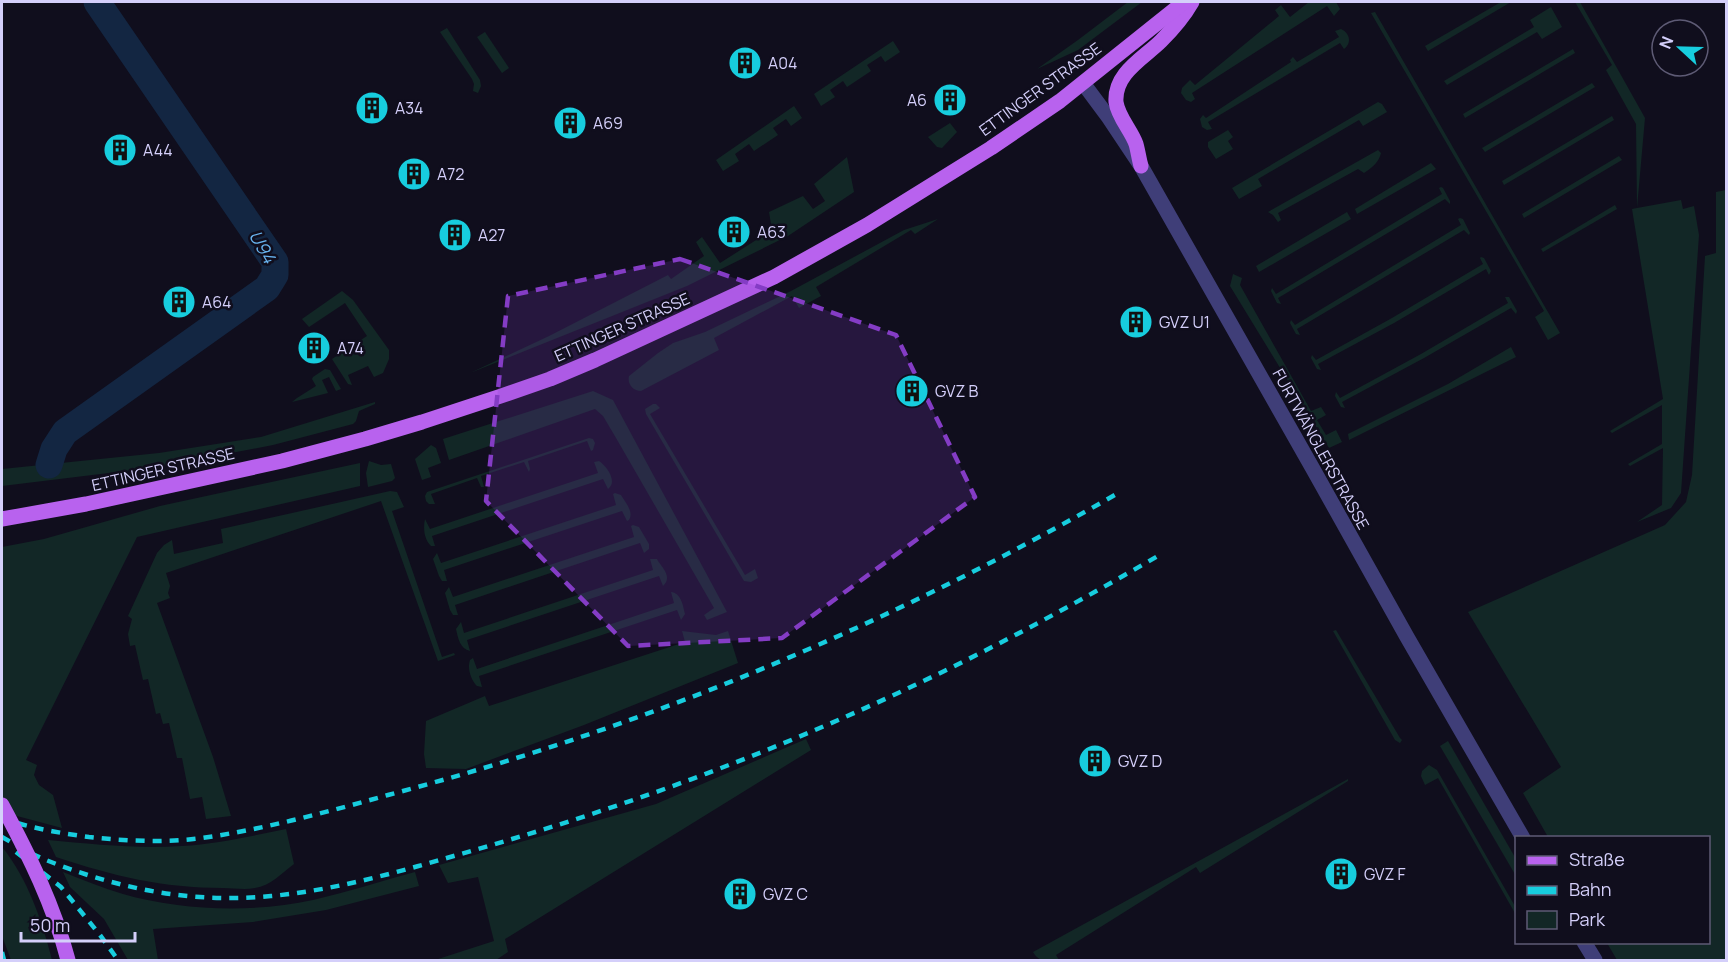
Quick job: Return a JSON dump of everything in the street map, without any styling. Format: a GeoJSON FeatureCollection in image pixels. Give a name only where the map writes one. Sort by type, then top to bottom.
{"type":"FeatureCollection","features":[{"type":"Feature","properties":{"kind":"main road","name":"ETTINGER STRASSE"},"geometry":{"type":"LineString","coordinates":[[2,519],[86,504],[282,461],[422,423],[550,379],[595,360],[774,277],[867,225],[991,148],[1060,101],[1184,2]]}},
{"type":"Feature","properties":{"kind":"main road"},"geometry":{"type":"LineString","coordinates":[[1141,166],[1135,143],[1116,102],[1120,85],[1126,72],[1160,42],[1192,2]]}},
{"type":"Feature","properties":{"kind":"main road"},"geometry":{"type":"LineString","coordinates":[[2,805],[47,897],[68,960]]}},
{"type":"Feature","properties":{"kind":"street","name":"FURTWÄNGLERSTRASSE"},"geometry":{"type":"LineString","coordinates":[[1083,83],[1141,166],[1407,637],[1522,836]]}},
{"type":"Feature","properties":{"kind":"street"},"geometry":{"type":"LineString","coordinates":[[1585,944],[1595,960]]}},
{"type":"Feature","properties":{"kind":"highlighted area"},"geometry":{"type":"Polygon","coordinates":[[[680,259],[896,335],[975,497],[782,638],[628,646],[486,501],[508,296],[680,259]]]}},
{"type":"Feature","properties":{"kind":"green space"},"geometry":{"type":"Polygon","coordinates":[[[1128,2],[1142,2],[1078,50],[1037,69],[1078,40],[1128,2]]]}},
{"type":"Feature","properties":{"kind":"green space"},"geometry":{"type":"Polygon","coordinates":[[[1309,2],[1336,2],[1340,9],[1334,16],[1327,6],[1192,93],[1195,99],[1191,102],[1186,100],[1181,93],[1182,88],[1190,80],[1195,85],[1279,16],[1275,10],[1281,5],[1290,17],[1309,2]]]}},
{"type":"Feature","properties":{"kind":"green space"},"geometry":{"type":"Polygon","coordinates":[[[1501,2],[1511,2],[1428,51],[1425,46],[1501,2]]]}},
{"type":"Feature","properties":{"kind":"green space"},"geometry":{"type":"Polygon","coordinates":[[[1575,2],[1580,2],[1645,118],[1637,208],[1636,124],[1606,70],[1612,65],[1575,2]]]}},
{"type":"Feature","properties":{"kind":"green space"},"geometry":{"type":"Polygon","coordinates":[[[1551,7],[1562,27],[1542,39],[1537,32],[1447,85],[1444,81],[1534,27],[1530,20],[1551,7]]]}},
{"type":"Feature","properties":{"kind":"green space"},"geometry":{"type":"Polygon","coordinates":[[[1375,12],[1560,333],[1548,340],[1535,317],[1544,311],[1371,13],[1375,12]]]}},
{"type":"Feature","properties":{"kind":"green space"},"geometry":{"type":"Polygon","coordinates":[[[447,28],[480,80],[481,86],[478,93],[473,91],[472,79],[440,32],[447,28]]]}},
{"type":"Feature","properties":{"kind":"green space"},"geometry":{"type":"Polygon","coordinates":[[[1341,29],[1349,38],[1344,49],[1340,43],[1208,122],[1212,129],[1207,130],[1202,127],[1200,119],[1203,115],[1206,118],[1291,62],[1293,57],[1297,62],[1339,37],[1335,31],[1341,29]]]}},
{"type":"Feature","properties":{"kind":"green space"},"geometry":{"type":"Polygon","coordinates":[[[485,32],[509,68],[502,73],[477,37],[485,32]]]}},
{"type":"Feature","properties":{"kind":"green space"},"geometry":{"type":"Polygon","coordinates":[[[893,41],[900,52],[885,62],[881,56],[867,65],[871,71],[847,87],[843,81],[830,90],[835,97],[821,106],[814,94],[893,41]]]}},
{"type":"Feature","properties":{"kind":"green space"},"geometry":{"type":"Polygon","coordinates":[[[1573,49],[1575,53],[1465,118],[1463,114],[1573,49]]]}},
{"type":"Feature","properties":{"kind":"green space"},"geometry":{"type":"Polygon","coordinates":[[[1592,83],[1595,87],[1485,152],[1482,148],[1592,83]]]}},
{"type":"Feature","properties":{"kind":"green space"},"geometry":{"type":"Polygon","coordinates":[[[1378,102],[1387,112],[1363,126],[1359,120],[1258,179],[1262,186],[1239,199],[1232,188],[1378,102]]]}},
{"type":"Feature","properties":{"kind":"green space"},"geometry":{"type":"Polygon","coordinates":[[[794,106],[802,118],[791,126],[786,119],[773,128],[778,135],[754,151],[749,144],[735,154],[739,161],[723,171],[716,160],[794,106]]]}},
{"type":"Feature","properties":{"kind":"green space"},"geometry":{"type":"Polygon","coordinates":[[[1612,116],[1614,120],[1504,185],[1502,181],[1612,116]]]}},
{"type":"Feature","properties":{"kind":"green space"},"geometry":{"type":"Polygon","coordinates":[[[950,123],[957,132],[942,148],[937,147],[928,137],[950,123]]]}},
{"type":"Feature","properties":{"kind":"green space"},"geometry":{"type":"Polygon","coordinates":[[[1228,130],[1233,137],[1228,141],[1233,149],[1216,159],[1208,147],[1208,142],[1228,130]]]}},
{"type":"Feature","properties":{"kind":"green space"},"geometry":{"type":"Polygon","coordinates":[[[1378,150],[1381,153],[1379,159],[1367,171],[1364,173],[1358,169],[1278,213],[1281,220],[1278,222],[1268,212],[1378,150]]]}},
{"type":"Feature","properties":{"kind":"green space"},"geometry":{"type":"Polygon","coordinates":[[[1619,156],[1622,160],[1524,218],[1522,214],[1619,156]]]}},
{"type":"Feature","properties":{"kind":"green space"},"geometry":{"type":"Polygon","coordinates":[[[847,157],[854,192],[788,236],[687,286],[470,373],[549,336],[668,275],[671,279],[704,256],[696,242],[702,237],[720,263],[772,230],[769,212],[803,196],[813,209],[825,201],[814,184],[847,157]]]}},
{"type":"Feature","properties":{"kind":"green space"},"geometry":{"type":"Polygon","coordinates":[[[1431,163],[1436,169],[1357,214],[1355,209],[1431,163]]]}},
{"type":"Feature","properties":{"kind":"green space"},"geometry":{"type":"Polygon","coordinates":[[[1441,187],[1450,204],[1445,199],[1278,298],[1281,304],[1277,303],[1271,291],[1272,288],[1276,294],[1442,194],[1439,188],[1441,187]]]}},
{"type":"Feature","properties":{"kind":"green space"},"geometry":{"type":"Polygon","coordinates":[[[1726,190],[1726,960],[1617,960],[1608,944],[1710,944],[1710,836],[1547,836],[1523,793],[1561,767],[1468,612],[1665,525],[1686,502],[1692,475],[1705,256],[1716,253],[1716,192],[1726,190]]]}},
{"type":"Feature","properties":{"kind":"green space"},"geometry":{"type":"Polygon","coordinates":[[[1681,200],[1683,209],[1694,206],[1699,235],[1681,493],[1671,508],[1637,522],[1662,505],[1663,448],[1630,466],[1628,464],[1662,444],[1662,405],[1612,433],[1610,431],[1663,399],[1632,209],[1681,200]]]}},
{"type":"Feature","properties":{"kind":"green space"},"geometry":{"type":"Polygon","coordinates":[[[1615,205],[1617,209],[1543,252],[1541,249],[1615,205]]]}},
{"type":"Feature","properties":{"kind":"green space"},"geometry":{"type":"Polygon","coordinates":[[[1347,212],[1351,219],[1259,272],[1256,266],[1347,212]]]}},
{"type":"Feature","properties":{"kind":"green space"},"geometry":{"type":"Polygon","coordinates":[[[938,219],[915,234],[911,230],[816,287],[821,296],[799,308],[792,296],[714,338],[719,350],[641,391],[635,390],[630,384],[629,376],[673,343],[705,332],[791,291],[904,230],[938,219]]]}},
{"type":"Feature","properties":{"kind":"green space"},"geometry":{"type":"Polygon","coordinates":[[[1458,219],[1463,219],[1469,235],[1464,230],[1297,329],[1300,335],[1296,334],[1290,323],[1291,320],[1295,325],[1461,225],[1458,219]]]}},
{"type":"Feature","properties":{"kind":"green space"},"geometry":{"type":"Polygon","coordinates":[[[1481,257],[1484,258],[1491,271],[1489,275],[1486,269],[1318,364],[1321,370],[1317,369],[1311,358],[1312,355],[1316,360],[1392,318],[1483,264],[1481,257]]]}},
{"type":"Feature","properties":{"kind":"green space"},"geometry":{"type":"Polygon","coordinates":[[[1233,274],[1242,278],[1240,285],[1311,411],[1321,407],[1326,415],[1317,420],[1326,435],[1336,430],[1342,442],[1329,448],[1230,286],[1233,274]]]}},
{"type":"Feature","properties":{"kind":"green space"},"geometry":{"type":"Polygon","coordinates":[[[342,291],[353,300],[389,350],[389,359],[383,373],[374,377],[368,366],[348,375],[352,385],[348,384],[332,359],[367,336],[345,303],[309,327],[302,319],[342,291]]]}},
{"type":"Feature","properties":{"kind":"green space"},"geometry":{"type":"Polygon","coordinates":[[[1505,297],[1509,297],[1517,311],[1516,314],[1511,308],[1342,402],[1345,408],[1341,407],[1335,396],[1336,392],[1340,398],[1421,354],[1508,303],[1505,297]]]}},
{"type":"Feature","properties":{"kind":"green space"},"geometry":{"type":"Polygon","coordinates":[[[1511,347],[1516,357],[1349,440],[1348,434],[1448,384],[1511,347]]]}},
{"type":"Feature","properties":{"kind":"green space"},"geometry":{"type":"Polygon","coordinates":[[[325,369],[330,370],[341,389],[336,391],[329,377],[322,380],[328,393],[292,402],[316,386],[313,377],[325,369]]]}},
{"type":"Feature","properties":{"kind":"green space"},"geometry":{"type":"Polygon","coordinates":[[[593,391],[613,400],[727,612],[707,620],[704,615],[714,608],[603,416],[595,409],[449,460],[443,439],[593,391]]]}},
{"type":"Feature","properties":{"kind":"green space"},"geometry":{"type":"Polygon","coordinates":[[[375,402],[359,411],[353,424],[273,445],[158,467],[2,486],[2,469],[159,453],[261,437],[375,402]]]}},
{"type":"Feature","properties":{"kind":"green space"},"geometry":{"type":"Polygon","coordinates":[[[653,404],[660,408],[650,414],[745,575],[755,569],[758,578],[751,582],[744,581],[646,414],[645,409],[653,404]]]}},
{"type":"Feature","properties":{"kind":"green space"},"geometry":{"type":"Polygon","coordinates":[[[589,438],[595,443],[591,451],[587,441],[528,461],[529,472],[524,462],[481,476],[484,487],[481,487],[477,478],[431,494],[435,504],[429,504],[426,501],[427,492],[589,438]]]}},
{"type":"Feature","properties":{"kind":"green space"},"geometry":{"type":"Polygon","coordinates":[[[431,445],[436,448],[441,463],[428,468],[431,477],[422,480],[415,459],[431,445]]]}},
{"type":"Feature","properties":{"kind":"green space"},"geometry":{"type":"Polygon","coordinates":[[[369,461],[381,465],[391,464],[395,478],[392,481],[368,487],[366,473],[369,461]]]}},
{"type":"Feature","properties":{"kind":"green space"},"geometry":{"type":"Polygon","coordinates":[[[599,461],[612,478],[608,489],[603,479],[432,536],[435,546],[431,546],[425,537],[425,519],[430,529],[598,473],[594,462],[599,461]]]}},
{"type":"Feature","properties":{"kind":"green space"},"geometry":{"type":"Polygon","coordinates":[[[360,463],[360,486],[137,537],[26,760],[37,765],[34,775],[39,785],[53,795],[62,828],[2,812],[2,547],[44,539],[160,506],[360,463]]]}},
{"type":"Feature","properties":{"kind":"green space"},"geometry":{"type":"Polygon","coordinates":[[[390,491],[397,492],[404,507],[392,511],[442,657],[454,653],[455,655],[438,661],[381,501],[166,573],[170,586],[168,593],[170,598],[157,603],[213,757],[231,816],[206,819],[202,797],[190,799],[182,758],[177,758],[169,723],[163,724],[160,713],[156,714],[148,679],[143,680],[135,645],[130,646],[128,634],[132,619],[128,616],[157,553],[172,540],[174,554],[223,543],[221,529],[390,491]]]}},
{"type":"Feature","properties":{"kind":"green space"},"geometry":{"type":"Polygon","coordinates":[[[613,494],[621,495],[629,508],[631,514],[627,521],[622,511],[444,570],[447,581],[442,581],[439,576],[433,559],[437,553],[441,563],[616,505],[613,494]]]}},
{"type":"Feature","properties":{"kind":"green space"},"geometry":{"type":"Polygon","coordinates":[[[631,526],[639,527],[649,544],[649,549],[644,553],[640,543],[455,605],[458,615],[453,615],[450,610],[445,593],[449,587],[453,597],[634,537],[631,526]]]}},
{"type":"Feature","properties":{"kind":"green space"},"geometry":{"type":"Polygon","coordinates":[[[650,559],[657,559],[666,574],[667,580],[663,586],[659,576],[467,640],[470,651],[460,643],[456,629],[461,622],[464,633],[653,570],[650,559]]]}},
{"type":"Feature","properties":{"kind":"green space"},"geometry":{"type":"Polygon","coordinates":[[[671,592],[679,597],[682,603],[685,614],[681,620],[677,610],[479,676],[482,687],[477,686],[471,677],[469,663],[473,658],[477,669],[674,603],[671,592]]]}},
{"type":"Feature","properties":{"kind":"green space"},"geometry":{"type":"Polygon","coordinates":[[[1336,630],[1402,740],[1400,743],[1395,740],[1333,631],[1336,630]]]}},
{"type":"Feature","properties":{"kind":"green space"},"geometry":{"type":"Polygon","coordinates":[[[682,631],[716,635],[728,631],[738,663],[584,725],[466,769],[426,768],[424,754],[426,721],[485,696],[489,706],[685,642],[682,631]]]}},
{"type":"Feature","properties":{"kind":"green space"},"geometry":{"type":"Polygon","coordinates":[[[806,739],[811,750],[505,939],[508,952],[496,960],[435,960],[494,941],[478,877],[448,883],[439,865],[656,804],[806,739]]]}},
{"type":"Feature","properties":{"kind":"green space"},"geometry":{"type":"Polygon","coordinates":[[[1448,741],[1515,857],[1515,874],[1440,746],[1448,741]]]}},
{"type":"Feature","properties":{"kind":"green space"},"geometry":{"type":"Polygon","coordinates":[[[1429,765],[1437,770],[1515,906],[1515,913],[1438,778],[1425,785],[1421,776],[1422,771],[1429,765]]]}},
{"type":"Feature","properties":{"kind":"green space"},"geometry":{"type":"Polygon","coordinates":[[[1348,779],[1200,873],[1196,867],[1056,955],[1059,960],[1047,961],[1033,952],[1348,779]]]}},
{"type":"Feature","properties":{"kind":"green space"},"geometry":{"type":"Polygon","coordinates":[[[286,829],[294,864],[266,885],[247,889],[180,886],[138,880],[56,857],[48,840],[165,847],[221,842],[286,829]]]}},
{"type":"Feature","properties":{"kind":"green space"},"geometry":{"type":"Polygon","coordinates":[[[2,847],[27,887],[44,930],[52,960],[11,960],[2,936],[2,847]]]}},
{"type":"Feature","properties":{"kind":"green space"},"geometry":{"type":"Polygon","coordinates":[[[63,872],[146,900],[218,908],[267,907],[313,900],[415,872],[419,886],[326,910],[253,922],[153,929],[158,960],[128,960],[104,919],[70,887],[63,872]]]}},
{"type":"Feature","properties":{"kind":"waterway","name":"U94"},"geometry":{"type":"LineString","coordinates":[[49,465],[54,449],[65,432],[267,288],[275,275],[275,262],[97,2]]}},
{"type":"Feature","properties":{"kind":"waterway","name":"U94"},"geometry":{"type":"LineString","coordinates":[[49,465],[54,449]]}},
{"type":"Feature","properties":{"kind":"railway"},"geometry":{"type":"LineString","coordinates":[[2,818],[56,832],[89,837],[145,841],[188,840],[249,830],[296,819],[485,768],[673,704],[855,629],[1032,541],[1120,492]]}},
{"type":"Feature","properties":{"kind":"railway"},"geometry":{"type":"LineString","coordinates":[[2,837],[40,858],[69,869],[115,883],[162,893],[210,898],[265,897],[357,882],[590,815],[700,776],[808,733],[862,710],[978,654],[1163,553]]}},
{"type":"Feature","properties":{"kind":"railway"},"geometry":{"type":"LineString","coordinates":[[16,852],[61,887],[118,960]]}},
{"type":"Feature","properties":{"kind":"railway"},"geometry":{"type":"LineString","coordinates":[[2,952],[4,960]]}},
{"type":"Feature","properties":{"kind":"place","name":"A04"},"geometry":{"type":"Point","coordinates":[745,63]}},
{"type":"Feature","properties":{"kind":"place","name":"A6"},"geometry":{"type":"Point","coordinates":[950,100]}},
{"type":"Feature","properties":{"kind":"place","name":"A34"},"geometry":{"type":"Point","coordinates":[372,108]}},
{"type":"Feature","properties":{"kind":"place","name":"A69"},"geometry":{"type":"Point","coordinates":[570,123]}},
{"type":"Feature","properties":{"kind":"place","name":"A44"},"geometry":{"type":"Point","coordinates":[120,150]}},
{"type":"Feature","properties":{"kind":"place","name":"A72"},"geometry":{"type":"Point","coordinates":[414,174]}},
{"type":"Feature","properties":{"kind":"place","name":"A63"},"geometry":{"type":"Point","coordinates":[734,232]}},
{"type":"Feature","properties":{"kind":"place","name":"A27"},"geometry":{"type":"Point","coordinates":[455,235]}},
{"type":"Feature","properties":{"kind":"place","name":"A64"},"geometry":{"type":"Point","coordinates":[179,302]}},
{"type":"Feature","properties":{"kind":"place","name":"GVZ U1"},"geometry":{"type":"Point","coordinates":[1136,322]}},
{"type":"Feature","properties":{"kind":"place","name":"A74"},"geometry":{"type":"Point","coordinates":[314,348]}},
{"type":"Feature","properties":{"kind":"place","name":"GVZ B"},"geometry":{"type":"Point","coordinates":[912,391]}},
{"type":"Feature","properties":{"kind":"place","name":"GVZ D"},"geometry":{"type":"Point","coordinates":[1095,761]}},
{"type":"Feature","properties":{"kind":"place","name":"GVZ F"},"geometry":{"type":"Point","coordinates":[1341,874]}},
{"type":"Feature","properties":{"kind":"place","name":"GVZ C"},"geometry":{"type":"Point","coordinates":[740,894]}}]}
